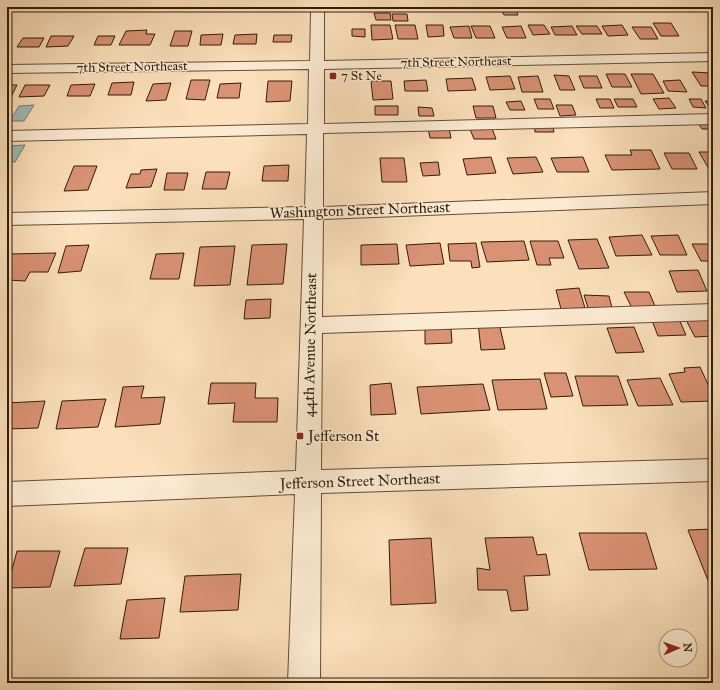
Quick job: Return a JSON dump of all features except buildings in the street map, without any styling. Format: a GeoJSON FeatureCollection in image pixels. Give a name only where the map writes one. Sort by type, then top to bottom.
{"type":"FeatureCollection","features":[{"type":"Feature","properties":{"kind":"street"},"geometry":{"type":"LineString","coordinates":[[275,7],[356,7]]}},
{"type":"Feature","properties":{"kind":"street","name":"44th Avenue Northeast"},"geometry":{"type":"LineString","coordinates":[[304,683],[318,7]]}},
{"type":"Feature","properties":{"kind":"street","name":"7th Street Northeast"},"geometry":{"type":"LineString","coordinates":[[7,69],[316,65],[713,57]]}},
{"type":"Feature","properties":{"kind":"street"},"geometry":{"type":"LineString","coordinates":[[7,136],[713,119]]}},
{"type":"Feature","properties":{"kind":"street","name":"Washington Street Northeast"},"geometry":{"type":"LineString","coordinates":[[7,219],[313,212],[713,198]]}},
{"type":"Feature","properties":{"kind":"street"},"geometry":{"type":"LineString","coordinates":[[311,325],[713,312]]}},
{"type":"Feature","properties":{"kind":"street","name":"Jefferson Street Northeast"},"geometry":{"type":"LineString","coordinates":[[7,494],[308,482],[713,470]]}},
{"type":"Feature","properties":{"kind":"water"},"geometry":{"type":"Polygon","coordinates":[[[34,105],[24,121],[10,121],[19,106],[34,105]]]}},
{"type":"Feature","properties":{"kind":"water"},"geometry":{"type":"Polygon","coordinates":[[[25,145],[15,162],[7,162],[8,146],[25,145]]]}},
{"type":"Feature","properties":{"kind":"place","name":"7 St Ne"},"geometry":{"type":"Point","coordinates":[333,76]}},
{"type":"Feature","properties":{"kind":"place","name":"Jefferson St"},"geometry":{"type":"Point","coordinates":[300,436]}}]}
